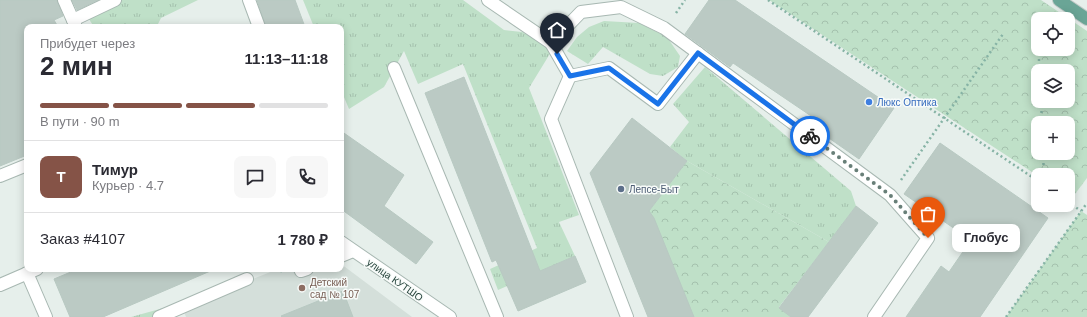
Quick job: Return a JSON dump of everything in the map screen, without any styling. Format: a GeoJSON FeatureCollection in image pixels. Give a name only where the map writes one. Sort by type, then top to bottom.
{"type":"FeatureCollection","features":[{"type":"Feature","properties":{"kind":"main road"},"geometry":{"type":"LineString","coordinates":[[1059,0],[1087,20]]}},
{"type":"Feature","properties":{"kind":"street"},"geometry":{"type":"LineString","coordinates":[[64,0],[75,23],[115,0]]}},
{"type":"Feature","properties":{"kind":"street"},"geometry":{"type":"LineString","coordinates":[[249,0],[258,24]]}},
{"type":"Feature","properties":{"kind":"street"},"geometry":{"type":"LineString","coordinates":[[488,0],[551,43],[570,76]]}},
{"type":"Feature","properties":{"kind":"street"},"geometry":{"type":"LineString","coordinates":[[551,43],[582,12],[621,7],[664,28],[890,195],[928,238],[874,317]]}},
{"type":"Feature","properties":{"kind":"street"},"geometry":{"type":"LineString","coordinates":[[570,76],[609,68],[658,104],[698,53]]}},
{"type":"Feature","properties":{"kind":"street"},"geometry":{"type":"LineString","coordinates":[[394,68],[497,317]]}},
{"type":"Feature","properties":{"kind":"street"},"geometry":{"type":"LineString","coordinates":[[570,76],[551,119],[627,317]]}},
{"type":"Feature","properties":{"kind":"street"},"geometry":{"type":"LineString","coordinates":[[0,176],[24,166]]}},
{"type":"Feature","properties":{"kind":"street","name":"улица КУТШО"},"geometry":{"type":"LineString","coordinates":[[344,244],[450,317]]}},
{"type":"Feature","properties":{"kind":"street"},"geometry":{"type":"LineString","coordinates":[[344,255],[353,251]]}},
{"type":"Feature","properties":{"kind":"street"},"geometry":{"type":"LineString","coordinates":[[0,285],[30,272]]}},
{"type":"Feature","properties":{"kind":"street"},"geometry":{"type":"LineString","coordinates":[[32,272],[46,317]]}},
{"type":"Feature","properties":{"kind":"street"},"geometry":{"type":"LineString","coordinates":[[159,317],[247,279]]}},
{"type":"Feature","properties":{"kind":"path"},"geometry":{"type":"LineString","coordinates":[[768,0],[1031,176]]}},
{"type":"Feature","properties":{"kind":"path"},"geometry":{"type":"LineString","coordinates":[[890,195],[1003,34]]}},
{"type":"Feature","properties":{"kind":"path"},"geometry":{"type":"LineString","coordinates":[[1039,59],[1039,64]]}},
{"type":"Feature","properties":{"kind":"path"},"geometry":{"type":"LineString","coordinates":[[1006,317],[1087,203]]}},
{"type":"Feature","properties":{"kind":"path"},"geometry":{"type":"LineString","coordinates":[[1075,207],[1081,211]]}},
{"type":"Feature","properties":{"kind":"shaded area","name":"Детский сад № 107"},"geometry":{"type":"Polygon","coordinates":[[[344,266],[412,317],[186,317],[182,307],[270,272],[344,272],[344,266]]]}},
{"type":"Feature","properties":{"kind":"green space"},"geometry":{"type":"Polygon","coordinates":[[[122,0],[198,0],[161,18],[158,24],[92,24],[87,16],[122,0]]]}},
{"type":"Feature","properties":{"kind":"green space"},"geometry":{"type":"Polygon","coordinates":[[[303,0],[463,0],[504,30],[522,32],[539,41],[551,52],[529,88],[579,215],[559,222],[575,256],[498,290],[490,269],[537,248],[463,64],[418,84],[404,51],[384,87],[349,109],[344,97],[344,24],[313,24],[303,0]]]}},
{"type":"Feature","properties":{"kind":"green space"},"geometry":{"type":"Polygon","coordinates":[[[769,0],[1041,0],[1059,12],[1031,12],[1031,56],[1075,56],[1075,23],[1087,31],[1087,178],[1075,194],[1075,168],[1031,168],[1031,171],[769,0]]]}},
{"type":"Feature","properties":{"kind":"green space"},"geometry":{"type":"Polygon","coordinates":[[[604,21],[639,23],[667,37],[680,56],[678,67],[663,76],[650,74],[603,47],[588,64],[567,51],[577,37],[589,27],[604,21]]]}},
{"type":"Feature","properties":{"kind":"green space"},"geometry":{"type":"Polygon","coordinates":[[[705,67],[851,191],[856,206],[829,242],[687,161],[670,147],[689,122],[673,104],[705,67]]]}},
{"type":"Feature","properties":{"kind":"green space"},"geometry":{"type":"Polygon","coordinates":[[[687,161],[829,242],[779,307],[791,317],[693,317],[649,211],[687,161]]]}},
{"type":"Feature","properties":{"kind":"green space"},"geometry":{"type":"Polygon","coordinates":[[[1081,211],[1087,215],[1087,317],[1006,317],[1081,211]]]}},
{"type":"Feature","properties":{"kind":"green space"},"geometry":{"type":"Polygon","coordinates":[[[167,307],[173,311],[174,317],[131,317],[167,307]]]}},
{"type":"Feature","properties":{"kind":"building"},"geometry":{"type":"Polygon","coordinates":[[[0,0],[57,0],[63,16],[54,20],[56,24],[24,24],[24,156],[0,166],[0,0]]]}},
{"type":"Feature","properties":{"kind":"building"},"geometry":{"type":"Polygon","coordinates":[[[72,0],[98,0],[77,10],[72,0]]]}},
{"type":"Feature","properties":{"kind":"building"},"geometry":{"type":"Polygon","coordinates":[[[257,0],[295,0],[304,24],[265,24],[257,0]]]}},
{"type":"Feature","properties":{"kind":"building"},"geometry":{"type":"Polygon","coordinates":[[[709,0],[735,0],[894,108],[859,159],[813,127],[817,120],[733,63],[730,67],[685,34],[709,0]]]}},
{"type":"Feature","properties":{"kind":"building"},"geometry":{"type":"Polygon","coordinates":[[[464,77],[540,271],[575,256],[586,282],[518,311],[496,260],[492,262],[425,93],[464,77]]]}},
{"type":"Feature","properties":{"kind":"building"},"geometry":{"type":"Polygon","coordinates":[[[632,118],[687,161],[649,211],[654,218],[694,317],[648,317],[590,173],[632,118]]]}},
{"type":"Feature","properties":{"kind":"building"},"geometry":{"type":"Polygon","coordinates":[[[344,133],[404,175],[384,206],[433,242],[416,264],[344,211],[344,133]]]}},
{"type":"Feature","properties":{"kind":"building"},"geometry":{"type":"Polygon","coordinates":[[[940,143],[1031,206],[1031,212],[1039,212],[1048,218],[980,317],[906,317],[941,266],[949,272],[971,240],[904,194],[940,143]]]}},
{"type":"Feature","properties":{"kind":"building"},"geometry":{"type":"Polygon","coordinates":[[[856,206],[878,223],[808,317],[791,317],[779,308],[856,206]]]}},
{"type":"Feature","properties":{"kind":"building"},"geometry":{"type":"Polygon","coordinates":[[[71,272],[208,272],[103,317],[70,317],[54,279],[71,272]]]}},
{"type":"Feature","properties":{"kind":"building","name":"Детский сад № 107"},"geometry":{"type":"Polygon","coordinates":[[[343,291],[353,317],[281,316],[343,291]]]}},
{"type":"Feature","properties":{"kind":"way so far"},"geometry":{"type":"LineString","coordinates":[[810,136],[890,195],[928,238]]}},
{"type":"Feature","properties":{"kind":"place","name":"Люкс Оптика"},"geometry":{"type":"Point","coordinates":[869,102]}},
{"type":"Feature","properties":{"kind":"place","name":"Лепсе-Быт"},"geometry":{"type":"Point","coordinates":[621,189]}},
{"type":"Feature","properties":{"kind":"place","name":"Глобус"},"geometry":{"type":"Point","coordinates":[928,238]}},
{"type":"Feature","properties":{"kind":"place","name":"Детский сад № 107"},"geometry":{"type":"Point","coordinates":[302,288]}},
{"type":"Feature","properties":{"kind":"route"},"geometry":{"type":"LineString","coordinates":[[557,54],[570,76],[609,68],[658,104],[698,53],[810,136]]}}]}
